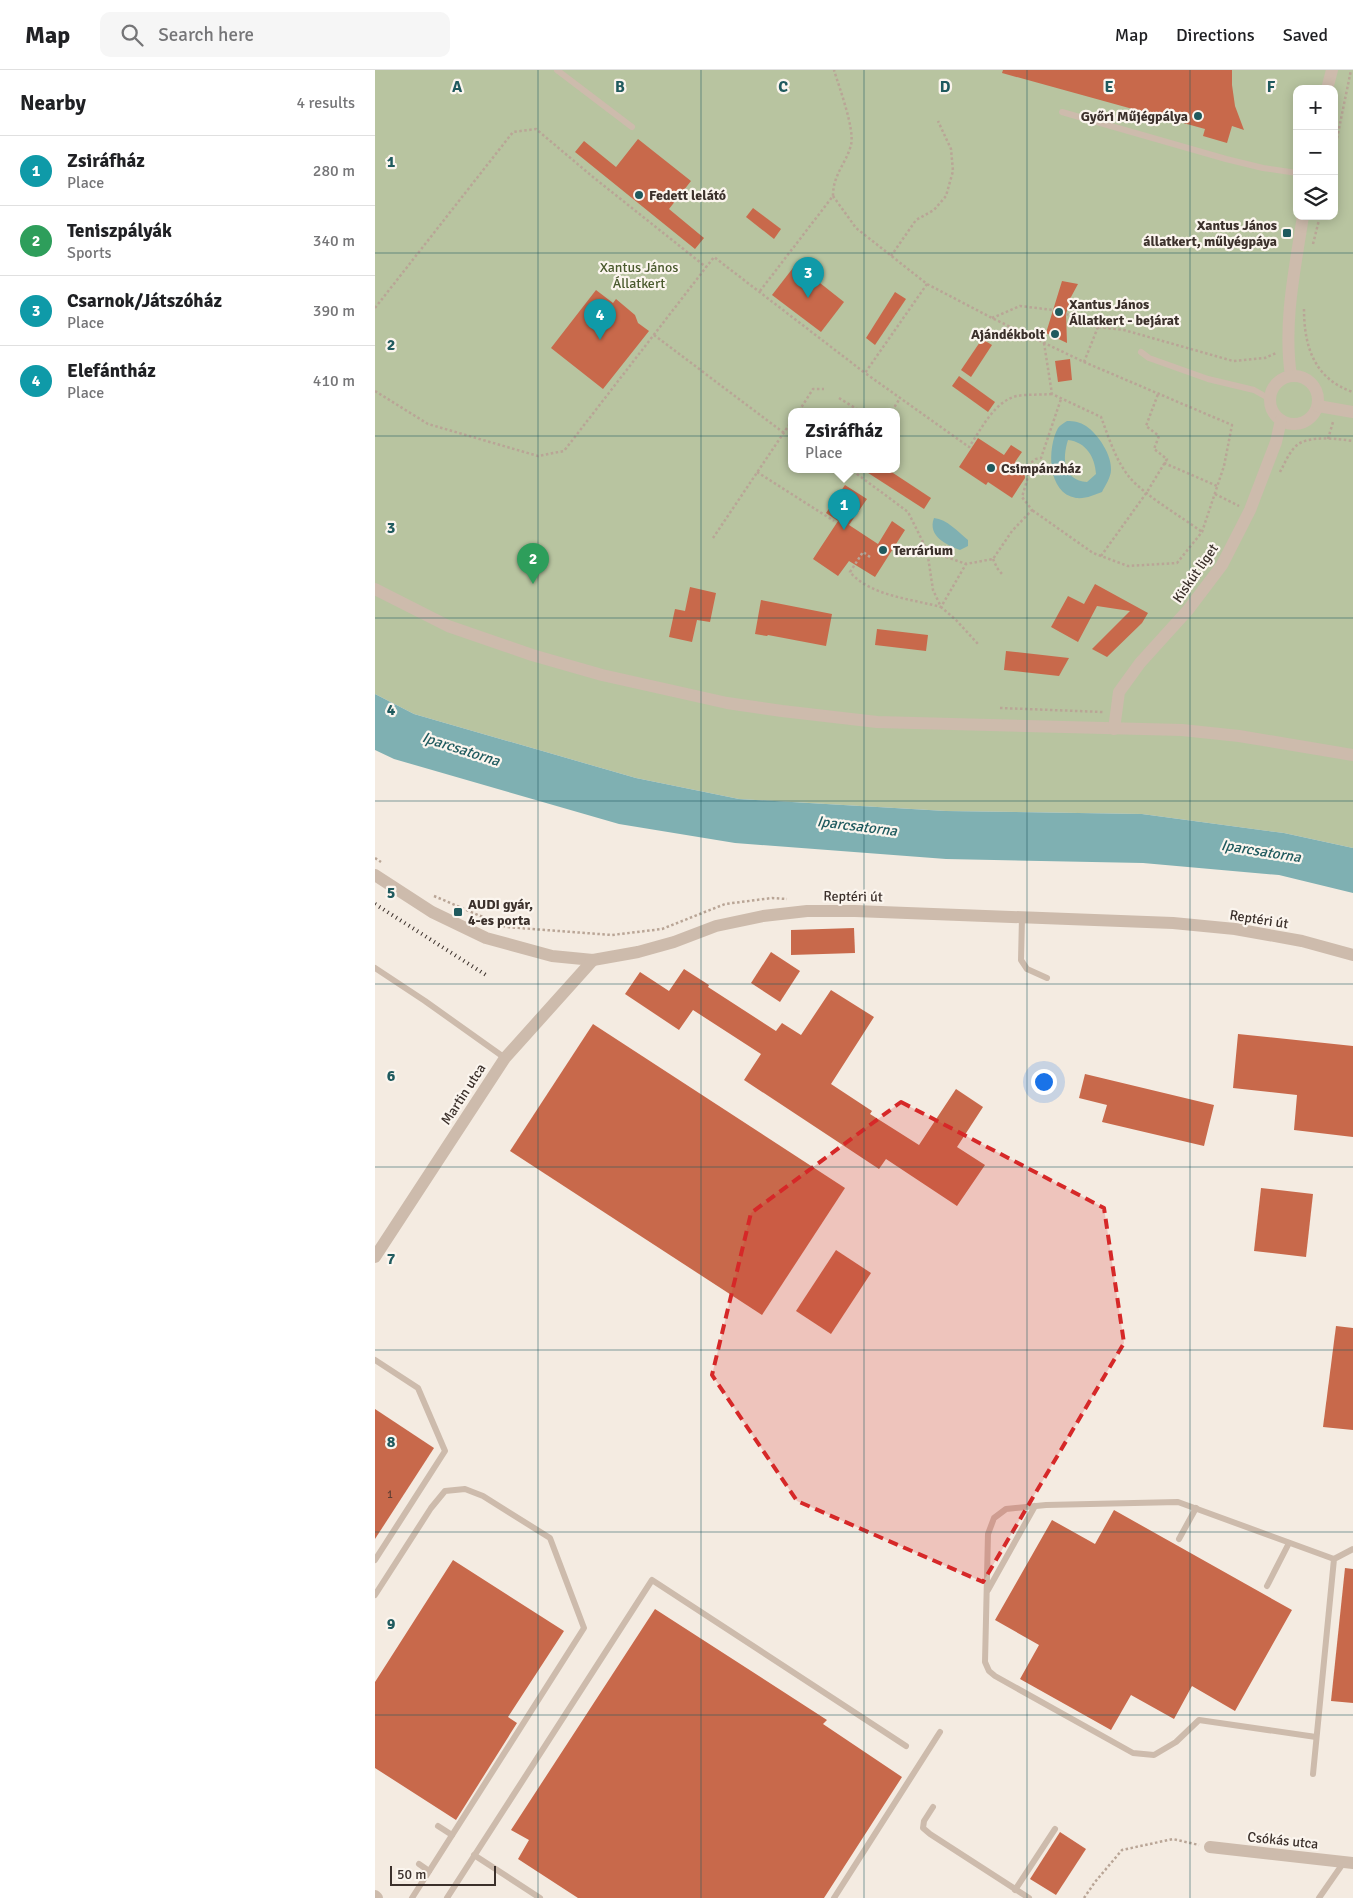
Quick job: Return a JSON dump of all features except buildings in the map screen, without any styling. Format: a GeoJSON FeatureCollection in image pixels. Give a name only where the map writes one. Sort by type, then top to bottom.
{"type":"FeatureCollection","features":[{"type":"Feature","properties":{"kind":"street"},"geometry":{"type":"LineString","coordinates":[[1328,85],[1331,70]]}},
{"type":"Feature","properties":{"kind":"street"},"geometry":{"type":"LineString","coordinates":[[1291,376],[1288,354],[1289,310],[1302,220]]}},
{"type":"Feature","properties":{"kind":"street"},"geometry":{"type":"LineString","coordinates":[[1291,376],[1305,378],[1313,384],[1317,392],[1318,406],[1310,418],[1303,423],[1293,425],[1274,415],[1270,400],[1273,388],[1281,380],[1291,376]]}},
{"type":"Feature","properties":{"kind":"street"},"geometry":{"type":"LineString","coordinates":[[1318,406],[1353,412]]}},
{"type":"Feature","properties":{"kind":"street","name":"Kiskút liget"},"geometry":{"type":"LineString","coordinates":[[1114,729],[1119,692],[1140,664],[1188,610],[1222,565],[1250,510],[1276,442],[1281,420]]}},
{"type":"Feature","properties":{"kind":"street"},"geometry":{"type":"LineString","coordinates":[[375,589],[448,626],[532,655],[602,674],[727,703],[877,722],[1182,730],[1239,736],[1353,756]]}},
{"type":"Feature","properties":{"kind":"street","name":"Reptéri út"},"geometry":{"type":"LineString","coordinates":[[375,875],[432,912],[486,938],[552,956],[593,960],[638,952],[674,942],[716,926],[763,916],[807,911],[855,911],[1173,923],[1235,929],[1302,941],[1353,955]]}},
{"type":"Feature","properties":{"kind":"street","name":"Martin utca"},"geometry":{"type":"LineString","coordinates":[[375,1257],[505,1058],[593,960]]}},
{"type":"Feature","properties":{"kind":"street","name":"Csókás utca"},"geometry":{"type":"LineString","coordinates":[[1210,1847],[1349,1862]]}},
{"type":"Feature","properties":{"kind":"lane"},"geometry":{"type":"LineString","coordinates":[[557,70],[633,127]]}},
{"type":"Feature","properties":{"kind":"lane"},"geometry":{"type":"LineString","coordinates":[[1062,112],[1226,159],[1263,168],[1293,172]]}},
{"type":"Feature","properties":{"kind":"lane"},"geometry":{"type":"LineString","coordinates":[[1141,352],[1149,358],[1208,379],[1254,390],[1270,400]]}},
{"type":"Feature","properties":{"kind":"lane"},"geometry":{"type":"LineString","coordinates":[[1022,917],[1021,960],[1027,969],[1047,978]]}},
{"type":"Feature","properties":{"kind":"lane"},"geometry":{"type":"LineString","coordinates":[[375,968],[505,1058]]}},
{"type":"Feature","properties":{"kind":"lane"},"geometry":{"type":"LineString","coordinates":[[375,1360],[418,1388],[445,1451],[375,1560]]}},
{"type":"Feature","properties":{"kind":"lane"},"geometry":{"type":"LineString","coordinates":[[375,1595],[431,1508],[445,1492],[465,1489],[483,1496],[550,1538],[584,1628],[412,1898]]}},
{"type":"Feature","properties":{"kind":"lane"},"geometry":{"type":"LineString","coordinates":[[1316,1737],[1199,1720],[1176,1742],[1154,1756],[1133,1753],[989,1671],[985,1662],[988,1534],[994,1518],[1006,1509],[1035,1506],[1178,1502],[1334,1559],[1353,1549]]}},
{"type":"Feature","properties":{"kind":"lane"},"geometry":{"type":"LineString","coordinates":[[987,1592],[1035,1506]]}},
{"type":"Feature","properties":{"kind":"lane"},"geometry":{"type":"LineString","coordinates":[[1179,1539],[1196,1508]]}},
{"type":"Feature","properties":{"kind":"lane"},"geometry":{"type":"LineString","coordinates":[[1267,1586],[1289,1543]]}},
{"type":"Feature","properties":{"kind":"lane"},"geometry":{"type":"LineString","coordinates":[[1313,1774],[1334,1559]]}},
{"type":"Feature","properties":{"kind":"lane"},"geometry":{"type":"LineString","coordinates":[[447,1898],[652,1580],[906,1746]]}},
{"type":"Feature","properties":{"kind":"lane"},"geometry":{"type":"LineString","coordinates":[[834,1898],[940,1732]]}},
{"type":"Feature","properties":{"kind":"lane"},"geometry":{"type":"LineString","coordinates":[[933,1807],[924,1821],[923,1828],[1029,1898]]}},
{"type":"Feature","properties":{"kind":"lane"},"geometry":{"type":"LineString","coordinates":[[438,1826],[452,1834]]}},
{"type":"Feature","properties":{"kind":"lane"},"geometry":{"type":"LineString","coordinates":[[1015,1890],[1055,1829]]}},
{"type":"Feature","properties":{"kind":"lane"},"geometry":{"type":"LineString","coordinates":[[474,1856],[540,1898]]}},
{"type":"Feature","properties":{"kind":"lane"},"geometry":{"type":"LineString","coordinates":[[1319,1898],[1349,1862]]}},
{"type":"Feature","properties":{"kind":"lane"},"geometry":{"type":"LineString","coordinates":[[419,1864],[429,1870]]}},
{"type":"Feature","properties":{"kind":"path"},"geometry":{"type":"LineString","coordinates":[[834,70],[849,121],[851,144],[833,184],[833,196],[856,228],[927,284],[991,318],[1044,344],[1054,346],[1084,362],[1232,426],[1224,466],[1203,532],[1177,563],[1128,566],[1093,553],[1032,510],[1022,497],[1028,477],[1028,464],[1041,458],[1061,398]]}},
{"type":"Feature","properties":{"kind":"path"},"geometry":{"type":"LineString","coordinates":[[1338,133],[1351,70]]}},
{"type":"Feature","properties":{"kind":"path"},"geometry":{"type":"LineString","coordinates":[[891,256],[916,220],[935,210],[946,196],[953,171],[951,149],[939,121]]}},
{"type":"Feature","properties":{"kind":"path"},"geometry":{"type":"LineString","coordinates":[[375,308],[513,132],[536,130],[593,178],[706,267]]}},
{"type":"Feature","properties":{"kind":"path"},"geometry":{"type":"LineString","coordinates":[[760,291],[833,196]]}},
{"type":"Feature","properties":{"kind":"path"},"geometry":{"type":"LineString","coordinates":[[1313,248],[1319,220]]}},
{"type":"Feature","properties":{"kind":"path"},"geometry":{"type":"LineString","coordinates":[[375,392],[428,424],[538,456],[563,451],[714,257],[865,373],[969,447],[993,412],[1004,401],[1016,396],[1052,394],[1101,417],[1114,451],[1131,479],[1203,532]]}},
{"type":"Feature","properties":{"kind":"path"},"geometry":{"type":"LineString","coordinates":[[865,373],[927,284]]}},
{"type":"Feature","properties":{"kind":"path"},"geometry":{"type":"LineString","coordinates":[[1305,303],[1308,346],[1315,363],[1326,375],[1343,388],[1353,392]]}},
{"type":"Feature","properties":{"kind":"path"},"geometry":{"type":"LineString","coordinates":[[991,318],[1019,306],[1053,310]]}},
{"type":"Feature","properties":{"kind":"path"},"geometry":{"type":"LineString","coordinates":[[1066,314],[1098,327],[1124,330],[1233,361],[1265,358],[1282,350]]}},
{"type":"Feature","properties":{"kind":"path"},"geometry":{"type":"LineString","coordinates":[[1084,362],[1098,327]]}},
{"type":"Feature","properties":{"kind":"path"},"geometry":{"type":"LineString","coordinates":[[654,335],[784,433]]}},
{"type":"Feature","properties":{"kind":"path"},"geometry":{"type":"LineString","coordinates":[[1044,344],[1052,394]]}},
{"type":"Feature","properties":{"kind":"path"},"geometry":{"type":"LineString","coordinates":[[801,408],[813,390],[824,389]]}},
{"type":"Feature","properties":{"kind":"path"},"geometry":{"type":"LineString","coordinates":[[1101,556],[1147,492],[1167,459],[1154,449],[1159,436],[1146,426],[1158,394]]}},
{"type":"Feature","properties":{"kind":"path"},"geometry":{"type":"LineString","coordinates":[[839,398],[854,408]]}},
{"type":"Feature","properties":{"kind":"path"},"geometry":{"type":"LineString","coordinates":[[894,408],[901,398]]}},
{"type":"Feature","properties":{"kind":"path"},"geometry":{"type":"LineString","coordinates":[[1328,439],[1333,422]]}},
{"type":"Feature","properties":{"kind":"path"},"geometry":{"type":"LineString","coordinates":[[713,538],[788,427]]}},
{"type":"Feature","properties":{"kind":"path"},"geometry":{"type":"LineString","coordinates":[[1164,463],[1217,486]]}},
{"type":"Feature","properties":{"kind":"path"},"geometry":{"type":"LineString","coordinates":[[757,472],[834,521]]}},
{"type":"Feature","properties":{"kind":"path"},"geometry":{"type":"LineString","coordinates":[[857,473],[908,512],[927,550],[933,590],[941,607],[978,644]]}},
{"type":"Feature","properties":{"kind":"path"},"geometry":{"type":"LineString","coordinates":[[1215,494],[1250,510]]}},
{"type":"Feature","properties":{"kind":"path"},"geometry":{"type":"LineString","coordinates":[[927,550],[967,564],[993,559],[1012,531],[1032,510]]}},
{"type":"Feature","properties":{"kind":"path"},"geometry":{"type":"LineString","coordinates":[[870,557],[863,552],[850,572],[873,590],[941,607]]}},
{"type":"Feature","properties":{"kind":"path"},"geometry":{"type":"LineString","coordinates":[[993,559],[1002,574]]}},
{"type":"Feature","properties":{"kind":"path"},"geometry":{"type":"LineString","coordinates":[[941,607],[967,564]]}},
{"type":"Feature","properties":{"kind":"path"},"geometry":{"type":"LineString","coordinates":[[1084,1898],[1122,1850],[1173,1839],[1210,1847]]}},
{"type":"Feature","properties":{"kind":"highlighted area"},"geometry":{"type":"Polygon","coordinates":[[[901,1102],[1104,1208],[1124,1343],[983,1582],[797,1501],[712,1375],[751,1213],[901,1102]]]}},
{"type":"Feature","properties":{"kind":"green space","name":"Xantus János Állatkert"},"geometry":{"type":"Polygon","coordinates":[[[375,70],[1353,70],[1353,848],[1284,833],[1142,814],[946,811],[739,799],[636,778],[414,714],[375,694],[375,70]]]}},
{"type":"Feature","properties":{"kind":"water"},"geometry":{"type":"Polygon","coordinates":[[[1067,421],[1077,422],[1086,426],[1099,439],[1107,452],[1111,464],[1111,473],[1102,492],[1076,498],[1066,494],[1059,488],[1052,469],[1052,447],[1058,428],[1067,421]],[[1068,440],[1065,454],[1066,467],[1073,477],[1087,482],[1096,474],[1094,462],[1085,447],[1068,440]]]}},
{"type":"Feature","properties":{"kind":"water"},"geometry":{"type":"Polygon","coordinates":[[[934,518],[948,523],[968,540],[968,546],[960,550],[939,539],[933,530],[934,518]]]}},
{"type":"Feature","properties":{"kind":"water","name":"Iparcsatorna"},"geometry":{"type":"Polygon","coordinates":[[[375,694],[414,714],[636,778],[739,799],[946,811],[1142,814],[1284,833],[1353,848],[1353,893],[1279,875],[1143,863],[946,859],[735,843],[619,824],[394,759],[375,750],[375,694]]]}},
{"type":"Feature","properties":{"kind":"railway"},"geometry":{"type":"LineString","coordinates":[[375,904],[486,975]]}},
{"type":"Feature","properties":{"kind":"place","name":"Győri Műjégpálya"},"geometry":{"type":"Point","coordinates":[1198,116]}},
{"type":"Feature","properties":{"kind":"place","name":"Fedett lelátó"},"geometry":{"type":"Point","coordinates":[639,195]}},
{"type":"Feature","properties":{"kind":"place","name":"Xantus János állatkert, műlyégpáya"},"geometry":{"type":"Point","coordinates":[1287,233]}},
{"type":"Feature","properties":{"kind":"place","name":"Csarnok/Játszóház"},"geometry":{"type":"Point","coordinates":[808,298]}},
{"type":"Feature","properties":{"kind":"place","name":"Xantus János Állatkert - bejárat"},"geometry":{"type":"Point","coordinates":[1059,312]}},
{"type":"Feature","properties":{"kind":"place","name":"Ajándékbolt"},"geometry":{"type":"Point","coordinates":[1055,334]}},
{"type":"Feature","properties":{"kind":"place","name":"Elefántház"},"geometry":{"type":"Point","coordinates":[600,340]}},
{"type":"Feature","properties":{"kind":"place","name":"Csimpánzház"},"geometry":{"type":"Point","coordinates":[991,468]}},
{"type":"Feature","properties":{"kind":"place","name":"Zsiráfház"},"geometry":{"type":"Point","coordinates":[844,530]}},
{"type":"Feature","properties":{"kind":"place","name":"Terrárium"},"geometry":{"type":"Point","coordinates":[883,550]}},
{"type":"Feature","properties":{"kind":"place","name":"Teniszpályák"},"geometry":{"type":"Point","coordinates":[533,584]}},
{"type":"Feature","properties":{"kind":"place","name":"AUDI gyár, 4-es porta"},"geometry":{"type":"Point","coordinates":[458,912]}}]}
